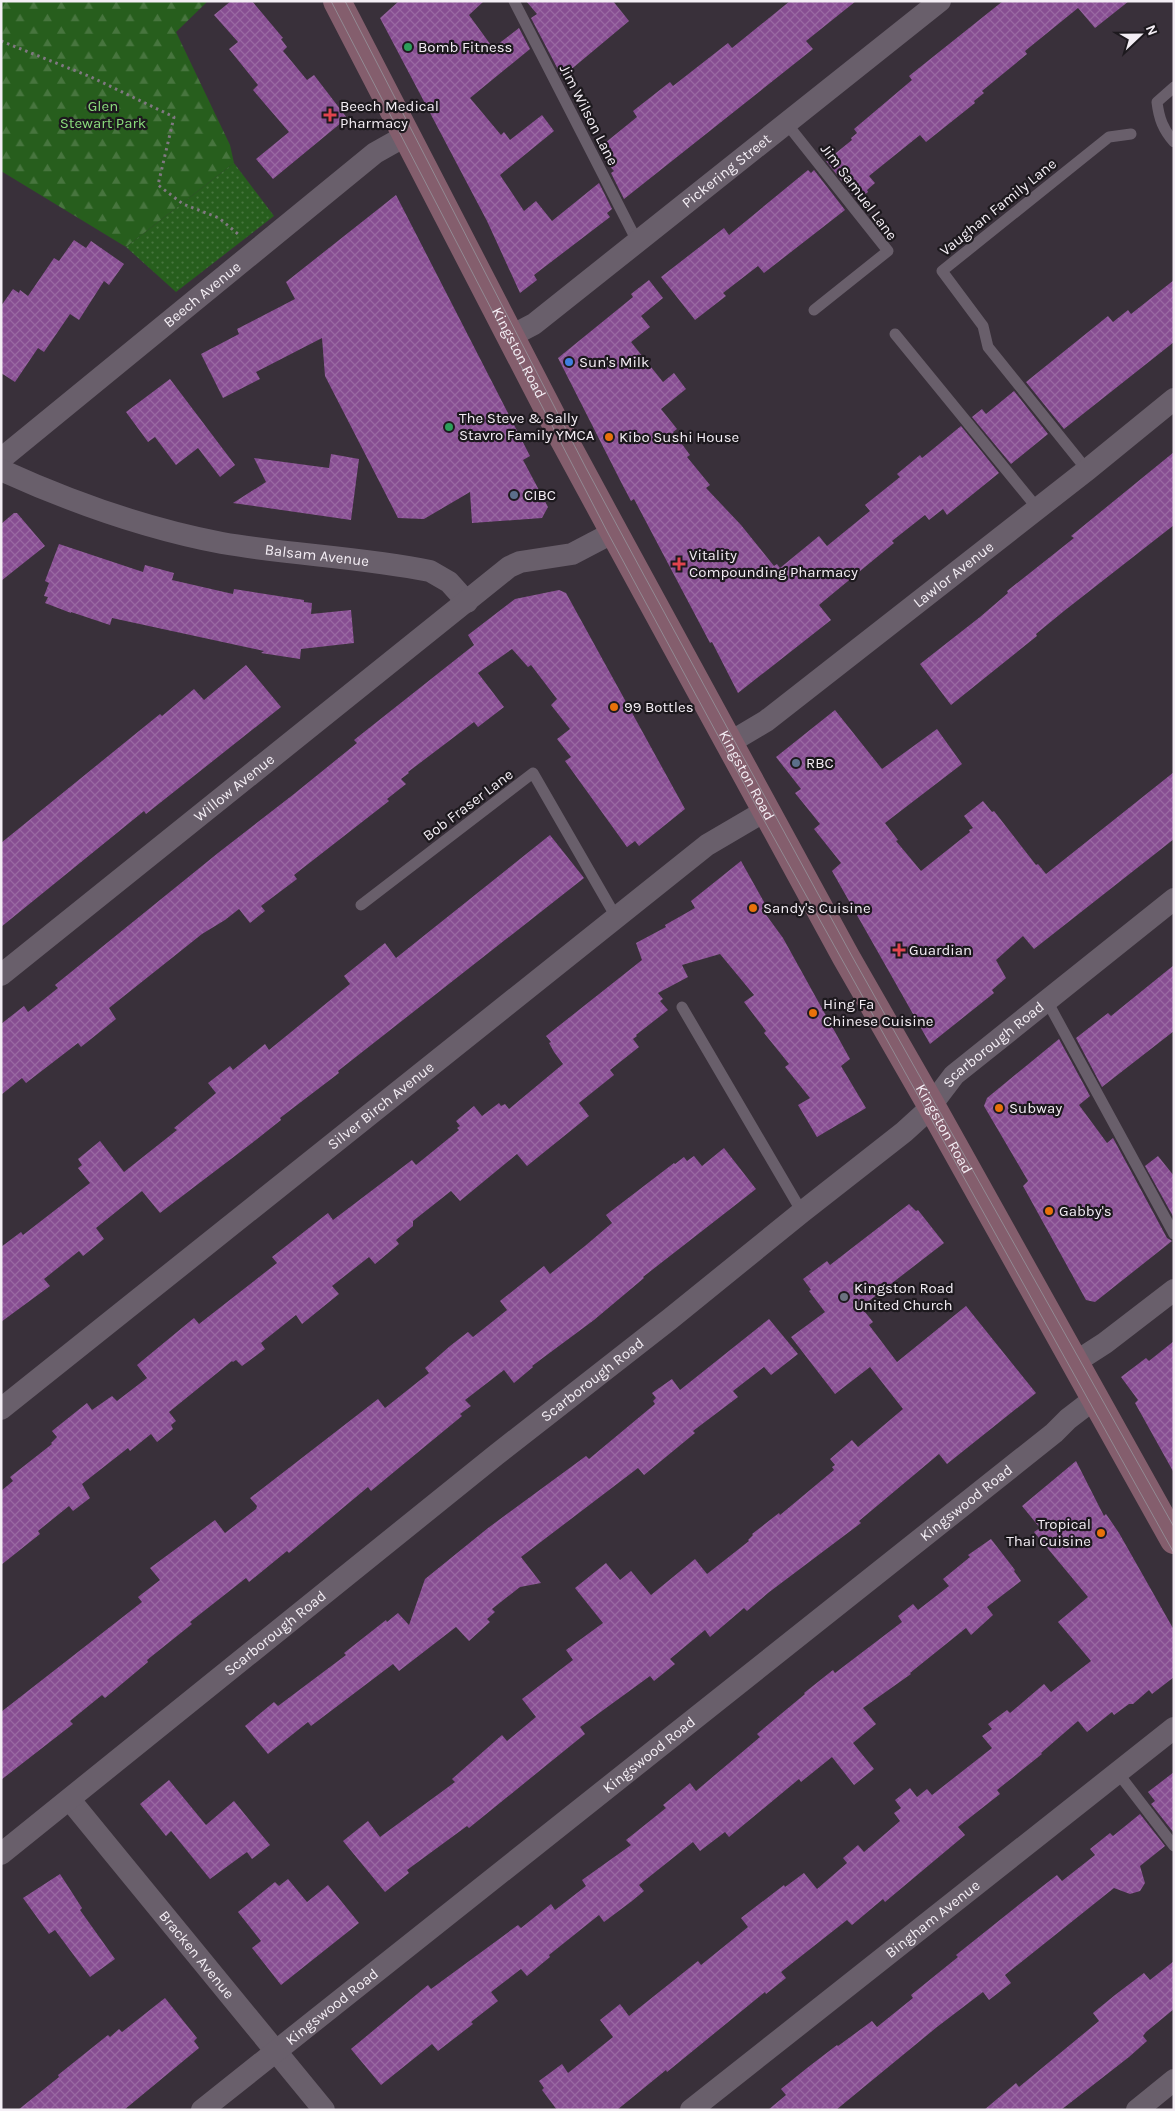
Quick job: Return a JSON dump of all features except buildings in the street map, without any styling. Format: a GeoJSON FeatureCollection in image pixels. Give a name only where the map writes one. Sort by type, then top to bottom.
{"type":"FeatureCollection","features":[{"type":"Feature","properties":{"kind":"main road","name":"Kingston Road"},"geometry":{"type":"LineString","coordinates":[[337,1],[614,532],[765,810],[1174,1540]]}},
{"type":"Feature","properties":{"kind":"street","name":"Pickering Street"},"geometry":{"type":"LineString","coordinates":[[511,336],[534,324],[638,243],[940,1]]}},
{"type":"Feature","properties":{"kind":"street","name":"Beech Avenue"},"geometry":{"type":"LineString","coordinates":[[1,459],[375,154],[407,135]]}},
{"type":"Feature","properties":{"kind":"street","name":"Lawlor Avenue"},"geometry":{"type":"LineString","coordinates":[[729,743],[766,721],[1038,509],[1174,399]]}},
{"type":"Feature","properties":{"kind":"street","name":"Balsam Avenue"},"geometry":{"type":"LineString","coordinates":[[1,470],[32,484],[122,518],[221,542],[430,571],[449,582],[467,602]]}},
{"type":"Feature","properties":{"kind":"street"},"geometry":{"type":"LineString","coordinates":[[467,602],[509,567],[520,562],[572,554],[614,532]]}},
{"type":"Feature","properties":{"kind":"street","name":"Willow Avenue"},"geometry":{"type":"LineString","coordinates":[[1,975],[467,602]]}},
{"type":"Feature","properties":{"kind":"street","name":"Silver Birch Avenue"},"geometry":{"type":"LineString","coordinates":[[1,1409],[707,845],[765,810]]}},
{"type":"Feature","properties":{"kind":"street","name":"Scarborough Road"},"geometry":{"type":"LineString","coordinates":[[1,1854],[496,1455],[904,1132],[931,1105],[954,1075],[1174,899]]}},
{"type":"Feature","properties":{"kind":"street"},"geometry":{"type":"LineString","coordinates":[[1074,1363],[1106,1343],[1174,1290]]}},
{"type":"Feature","properties":{"kind":"street","name":"Kingswood Road"},"geometry":{"type":"LineString","coordinates":[[202,2110],[1054,1434],[1068,1419],[1094,1399]]}},
{"type":"Feature","properties":{"kind":"street","name":"Bingham Avenue"},"geometry":{"type":"LineString","coordinates":[[691,2110],[1174,1728]]}},
{"type":"Feature","properties":{"kind":"street","name":"Bracken Avenue"},"geometry":{"type":"LineString","coordinates":[[70,1800],[324,2110]]}},
{"type":"Feature","properties":{"kind":"street"},"geometry":{"type":"LineString","coordinates":[[1137,2110],[1174,2080]]}},
{"type":"Feature","properties":{"kind":"lane","name":"Jim Wilson Lane"},"geometry":{"type":"LineString","coordinates":[[514,1],[638,243]]}},
{"type":"Feature","properties":{"kind":"lane"},"geometry":{"type":"LineString","coordinates":[[1174,87],[1157,102],[1159,117],[1164,130],[1174,142]]}},
{"type":"Feature","properties":{"kind":"lane","name":"Jim Samuel Lane"},"geometry":{"type":"LineString","coordinates":[[788,124],[888,251],[814,310]]}},
{"type":"Feature","properties":{"kind":"lane","name":"Vaughan Family Lane"},"geometry":{"type":"LineString","coordinates":[[1087,470],[988,346],[982,326],[942,271],[1109,137],[1131,134]]}},
{"type":"Feature","properties":{"kind":"lane"},"geometry":{"type":"LineString","coordinates":[[895,334],[1038,509]]}},
{"type":"Feature","properties":{"kind":"lane","name":"Bob Fraser Lane"},"geometry":{"type":"LineString","coordinates":[[361,905],[533,774],[616,917]]}},
{"type":"Feature","properties":{"kind":"lane"},"geometry":{"type":"LineString","coordinates":[[1047,1001],[1174,1234]]}},
{"type":"Feature","properties":{"kind":"lane"},"geometry":{"type":"LineString","coordinates":[[682,1007],[802,1212]]}},
{"type":"Feature","properties":{"kind":"lane"},"geometry":{"type":"LineString","coordinates":[[1118,1773],[1174,1846]]}},
{"type":"Feature","properties":{"kind":"path"},"geometry":{"type":"LineString","coordinates":[[1,41],[91,77],[174,117],[158,185],[183,204],[219,218],[255,250]]}},
{"type":"Feature","properties":{"kind":"green space","name":"Glen Stewart Park"},"geometry":{"type":"Polygon","coordinates":[[[1,1],[208,1],[176,32],[230,145],[234,163],[126,247],[1,171],[1,1]]]}},
{"type":"Feature","properties":{"kind":"green space"},"geometry":{"type":"Polygon","coordinates":[[[234,163],[274,216],[176,292],[126,247],[234,163]]]}},
{"type":"Feature","properties":{"kind":"tram line"},"geometry":{"type":"LineString","coordinates":[[331,1],[609,535],[760,813],[1174,1553]]}},
{"type":"Feature","properties":{"kind":"tram line"},"geometry":{"type":"LineString","coordinates":[[345,1],[586,468],[640,568],[853,958],[1174,1527]]}},
{"type":"Feature","properties":{"kind":"place","name":"Bomb Fitness"},"geometry":{"type":"Point","coordinates":[408,47]}},
{"type":"Feature","properties":{"kind":"place","name":"Beech Medical Pharmacy"},"geometry":{"type":"Point","coordinates":[330,115]}},
{"type":"Feature","properties":{"kind":"place","name":"Sun's Milk"},"geometry":{"type":"Point","coordinates":[569,362]}},
{"type":"Feature","properties":{"kind":"place","name":"The Steve & Sally Stavro Family YMCA"},"geometry":{"type":"Point","coordinates":[449,427]}},
{"type":"Feature","properties":{"kind":"place","name":"Kibo Sushi House"},"geometry":{"type":"Point","coordinates":[609,437]}},
{"type":"Feature","properties":{"kind":"place","name":"CIBC"},"geometry":{"type":"Point","coordinates":[514,495]}},
{"type":"Feature","properties":{"kind":"place","name":"Vitality Compounding Pharmacy"},"geometry":{"type":"Point","coordinates":[679,564]}},
{"type":"Feature","properties":{"kind":"place","name":"99 Bottles"},"geometry":{"type":"Point","coordinates":[614,707]}},
{"type":"Feature","properties":{"kind":"place","name":"RBC"},"geometry":{"type":"Point","coordinates":[796,763]}},
{"type":"Feature","properties":{"kind":"place","name":"Sandy's Cuisine"},"geometry":{"type":"Point","coordinates":[753,908]}},
{"type":"Feature","properties":{"kind":"place","name":"Guardian"},"geometry":{"type":"Point","coordinates":[899,950]}},
{"type":"Feature","properties":{"kind":"place","name":"Hing Fa Chinese Cuisine"},"geometry":{"type":"Point","coordinates":[813,1013]}},
{"type":"Feature","properties":{"kind":"place","name":"Subway"},"geometry":{"type":"Point","coordinates":[999,1108]}},
{"type":"Feature","properties":{"kind":"place","name":"Gabby's"},"geometry":{"type":"Point","coordinates":[1049,1211]}},
{"type":"Feature","properties":{"kind":"place","name":"Kingston Road United Church"},"geometry":{"type":"Point","coordinates":[844,1297]}},
{"type":"Feature","properties":{"kind":"place","name":"Tropical Thai Cuisine"},"geometry":{"type":"Point","coordinates":[1101,1533]}}]}
